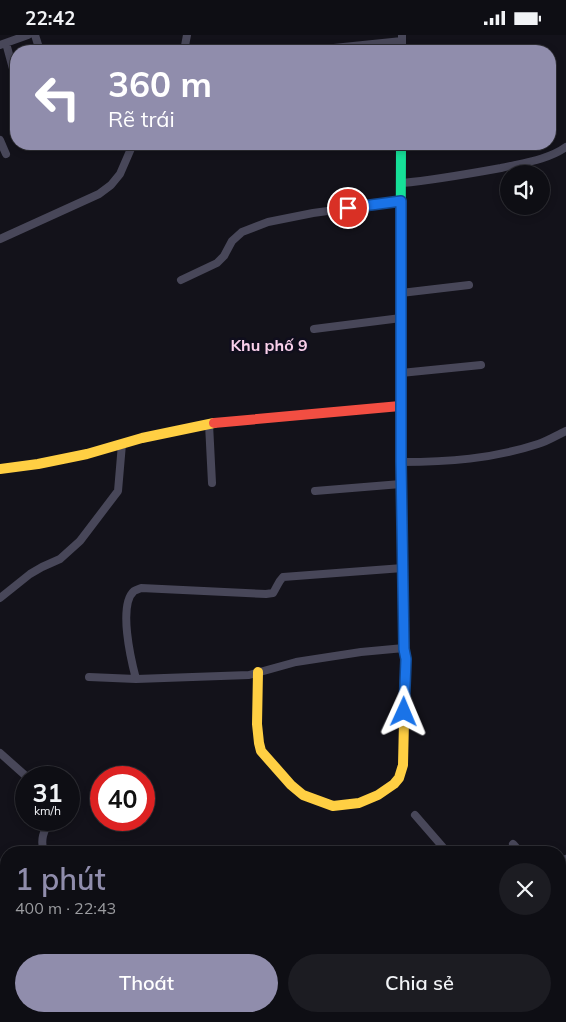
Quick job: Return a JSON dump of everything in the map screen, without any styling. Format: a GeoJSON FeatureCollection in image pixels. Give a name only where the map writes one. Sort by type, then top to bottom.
{"type":"FeatureCollection","features":[{"type":"Feature","properties":{"kind":"street"},"geometry":{"type":"LineString","coordinates":[[10,63],[3,44],[28,35]]}},
{"type":"Feature","properties":{"kind":"street"},"geometry":{"type":"LineString","coordinates":[[356,45],[402,38]]}},
{"type":"Feature","properties":{"kind":"street"},"geometry":{"type":"LineString","coordinates":[[0,140],[6,154]]}},
{"type":"Feature","properties":{"kind":"street"},"geometry":{"type":"LineString","coordinates":[[0,239],[99,193],[111,185],[120,174],[130,150]]}},
{"type":"Feature","properties":{"kind":"street"},"geometry":{"type":"LineString","coordinates":[[258,672],[258,728],[261,751],[291,785],[303,795],[333,806],[359,803],[378,795],[394,784],[399,778],[403,765],[406,659],[404,649],[400,406],[402,150]]}},
{"type":"Feature","properties":{"kind":"street"},"geometry":{"type":"LineString","coordinates":[[402,183],[507,167],[565,150]]}},
{"type":"Feature","properties":{"kind":"street"},"geometry":{"type":"LineString","coordinates":[[181,280],[217,263],[224,256],[232,241],[242,232],[268,222],[313,213],[401,201]]}},
{"type":"Feature","properties":{"kind":"street"},"geometry":{"type":"LineString","coordinates":[[401,293],[469,285]]}},
{"type":"Feature","properties":{"kind":"street"},"geometry":{"type":"LineString","coordinates":[[314,329],[401,319]]}},
{"type":"Feature","properties":{"kind":"street"},"geometry":{"type":"LineString","coordinates":[[401,373],[481,365]]}},
{"type":"Feature","properties":{"kind":"street"},"geometry":{"type":"LineString","coordinates":[[0,469],[88,454],[142,438],[208,424],[400,406]]}},
{"type":"Feature","properties":{"kind":"street"},"geometry":{"type":"LineString","coordinates":[[208,424],[212,483]]}},
{"type":"Feature","properties":{"kind":"street"},"geometry":{"type":"LineString","coordinates":[[401,462],[466,460],[500,455],[540,444],[566,431]]}},
{"type":"Feature","properties":{"kind":"street"},"geometry":{"type":"LineString","coordinates":[[0,598],[30,574],[60,559],[80,541],[118,491],[122,444]]}},
{"type":"Feature","properties":{"kind":"street"},"geometry":{"type":"LineString","coordinates":[[315,491],[401,484]]}},
{"type":"Feature","properties":{"kind":"street"},"geometry":{"type":"LineString","coordinates":[[136,679],[130,654],[125,612],[134,591],[141,588],[266,594],[273,593],[279,581],[284,577],[403,568]]}},
{"type":"Feature","properties":{"kind":"street"},"geometry":{"type":"LineString","coordinates":[[89,677],[136,679],[249,675],[296,662],[404,649]]}},
{"type":"Feature","properties":{"kind":"street"},"geometry":{"type":"LineString","coordinates":[[0,753],[15,766]]}},
{"type":"Feature","properties":{"kind":"street"},"geometry":{"type":"LineString","coordinates":[[415,815],[442,846]]}},
{"type":"Feature","properties":{"kind":"street"},"geometry":{"type":"LineString","coordinates":[[42,846],[44,831]]}},
{"type":"Feature","properties":{"kind":"traffic: fast"},"geometry":{"type":"LineString","coordinates":[[401,150],[400,406],[402,514]]}},
{"type":"Feature","properties":{"kind":"traffic: slow"},"geometry":{"type":"LineString","coordinates":[[0,469],[38,464],[87,454],[142,438],[214,423]]}},
{"type":"Feature","properties":{"kind":"traffic: slow"},"geometry":{"type":"LineString","coordinates":[[258,672],[257,724],[261,751],[291,785],[303,795],[333,806],[359,803],[378,795],[394,784],[399,778],[403,765],[405,678]]}},
{"type":"Feature","properties":{"kind":"traffic: jam"},"geometry":{"type":"LineString","coordinates":[[214,423],[400,406]]}},
{"type":"Feature","properties":{"kind":"traffic: jam"},"geometry":{"type":"LineString","coordinates":[[402,514],[405,678]]}},
{"type":"Feature","properties":{"kind":"district","name":"Khu phố 9"},"geometry":{"type":"Point","coordinates":[269,345]}},
{"type":"Feature","properties":{"kind":"route"},"geometry":{"type":"LineString","coordinates":[[348,208],[401,201],[400,406],[404,649],[406,659],[404,712]]}}]}
